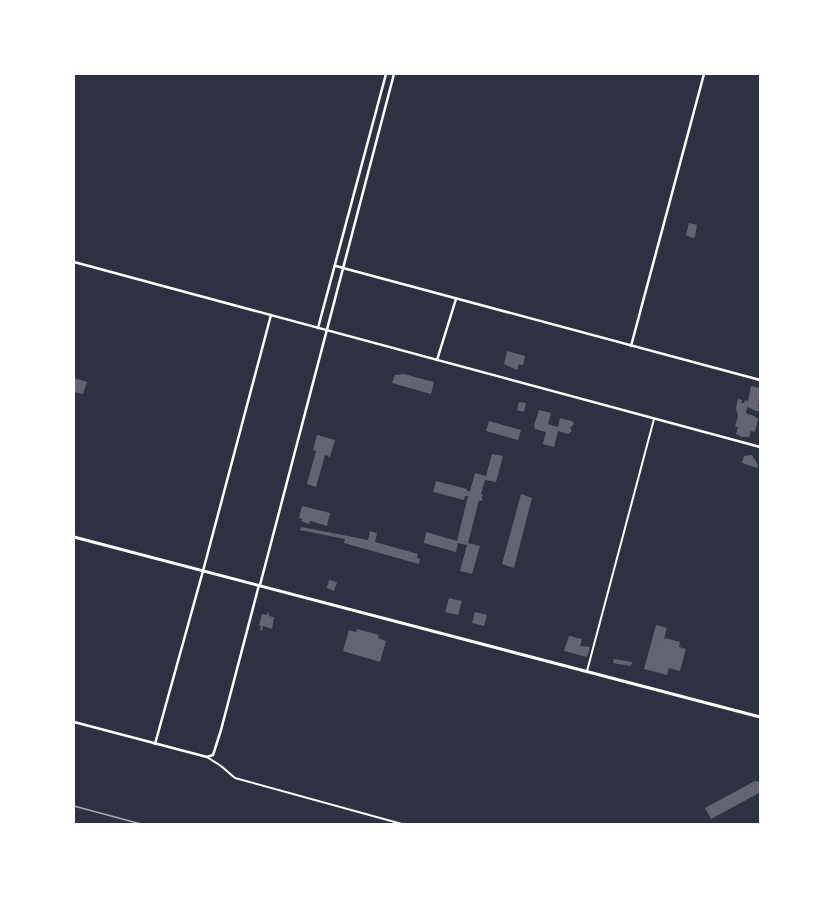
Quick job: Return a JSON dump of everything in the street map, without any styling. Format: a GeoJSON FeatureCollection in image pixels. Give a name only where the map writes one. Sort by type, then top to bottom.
{"type":"FeatureCollection","features":[{"type":"Feature","properties":{"kind":"main road"},"geometry":{"type":"LineString","coordinates":[[318,328],[336,266],[386,74]]}},
{"type":"Feature","properties":{"kind":"main road"},"geometry":{"type":"LineString","coordinates":[[74,722],[207,757],[213,755],[260,585],[394,74]]}},
{"type":"Feature","properties":{"kind":"main road"},"geometry":{"type":"LineString","coordinates":[[631,346],[704,74]]}},
{"type":"Feature","properties":{"kind":"main road"},"geometry":{"type":"LineString","coordinates":[[74,262],[654,419],[760,446]]}},
{"type":"Feature","properties":{"kind":"main road"},"geometry":{"type":"LineString","coordinates":[[336,266],[760,380]]}},
{"type":"Feature","properties":{"kind":"main road"},"geometry":{"type":"LineString","coordinates":[[437,360],[456,298]]}},
{"type":"Feature","properties":{"kind":"main road"},"geometry":{"type":"LineString","coordinates":[[155,744],[271,315]]}},
{"type":"Feature","properties":{"kind":"main road"},"geometry":{"type":"LineString","coordinates":[[74,537],[760,717]]}},
{"type":"Feature","properties":{"kind":"street"},"geometry":{"type":"LineString","coordinates":[[587,671],[654,419]]}},
{"type":"Feature","properties":{"kind":"street"},"geometry":{"type":"LineString","coordinates":[[207,757],[235,778],[402,824]]}},
{"type":"Feature","properties":{"kind":"building"},"geometry":{"type":"Polygon","coordinates":[[[689,223],[697,225],[695,237],[692,238],[686,235],[689,223]]]}},
{"type":"Feature","properties":{"kind":"building"},"geometry":{"type":"Polygon","coordinates":[[[507,351],[525,356],[523,365],[519,364],[517,370],[504,364],[507,351]]]}},
{"type":"Feature","properties":{"kind":"building"},"geometry":{"type":"Polygon","coordinates":[[[404,374],[434,382],[431,394],[392,383],[395,375],[404,374]]]}},
{"type":"Feature","properties":{"kind":"building"},"geometry":{"type":"Polygon","coordinates":[[[74,378],[87,382],[83,394],[74,392],[74,378]]]}},
{"type":"Feature","properties":{"kind":"building"},"geometry":{"type":"Polygon","coordinates":[[[751,386],[760,388],[760,401],[758,406],[760,407],[760,411],[747,407],[746,413],[758,419],[755,432],[751,431],[749,437],[742,437],[736,434],[738,427],[735,427],[738,416],[736,408],[738,399],[742,400],[741,403],[744,403],[745,400],[748,401],[751,386]]]}},
{"type":"Feature","properties":{"kind":"building"},"geometry":{"type":"Polygon","coordinates":[[[519,402],[526,403],[524,412],[517,410],[519,402]]]}},
{"type":"Feature","properties":{"kind":"building"},"geometry":{"type":"Polygon","coordinates":[[[539,410],[551,413],[548,424],[558,427],[560,418],[572,421],[574,424],[570,428],[572,431],[568,434],[558,431],[554,447],[543,444],[546,432],[535,429],[534,425],[539,410]]]}},
{"type":"Feature","properties":{"kind":"building"},"geometry":{"type":"Polygon","coordinates":[[[489,421],[521,430],[518,440],[486,431],[489,421]]]}},
{"type":"Feature","properties":{"kind":"building"},"geometry":{"type":"Polygon","coordinates":[[[317,435],[335,440],[330,457],[325,455],[316,487],[307,484],[316,451],[313,450],[317,435]]]}},
{"type":"Feature","properties":{"kind":"building"},"geometry":{"type":"Polygon","coordinates":[[[492,454],[503,456],[496,482],[485,480],[481,494],[483,495],[482,501],[479,500],[468,543],[480,546],[472,574],[460,571],[467,545],[458,543],[456,552],[424,543],[426,532],[457,541],[468,496],[465,496],[464,500],[433,492],[436,481],[470,491],[475,473],[486,476],[492,454]]]}},
{"type":"Feature","properties":{"kind":"building"},"geometry":{"type":"Polygon","coordinates":[[[752,455],[758,465],[757,468],[742,463],[744,456],[752,455]]]}},
{"type":"Feature","properties":{"kind":"building"},"geometry":{"type":"Polygon","coordinates":[[[521,494],[532,498],[514,568],[502,564],[521,494]]]}},
{"type":"Feature","properties":{"kind":"building"},"geometry":{"type":"Polygon","coordinates":[[[302,506],[330,513],[327,526],[310,521],[309,524],[301,521],[302,519],[299,518],[302,506]]]}},
{"type":"Feature","properties":{"kind":"building"},"geometry":{"type":"Polygon","coordinates":[[[301,527],[368,540],[370,531],[377,533],[375,542],[418,554],[417,558],[420,559],[419,564],[344,543],[345,539],[300,530],[301,527]]]}},
{"type":"Feature","properties":{"kind":"building"},"geometry":{"type":"Polygon","coordinates":[[[329,580],[337,582],[334,591],[327,588],[329,580]]]}},
{"type":"Feature","properties":{"kind":"building"},"geometry":{"type":"Polygon","coordinates":[[[449,598],[462,601],[458,615],[445,612],[449,598]]]}},
{"type":"Feature","properties":{"kind":"building"},"geometry":{"type":"Polygon","coordinates":[[[268,612],[269,616],[274,617],[272,629],[263,626],[262,631],[260,630],[261,626],[259,625],[262,614],[267,615],[268,612]]]}},
{"type":"Feature","properties":{"kind":"building"},"geometry":{"type":"Polygon","coordinates":[[[475,612],[487,615],[484,626],[472,623],[475,612]]]}},
{"type":"Feature","properties":{"kind":"building"},"geometry":{"type":"Polygon","coordinates":[[[656,625],[667,628],[663,642],[665,638],[680,642],[679,647],[686,649],[680,671],[669,668],[667,675],[644,669],[656,625]]]}},
{"type":"Feature","properties":{"kind":"building"},"geometry":{"type":"Polygon","coordinates":[[[357,629],[379,635],[378,638],[386,641],[380,662],[343,651],[349,630],[356,632],[357,629]]]}},
{"type":"Feature","properties":{"kind":"building"},"geometry":{"type":"Polygon","coordinates":[[[569,636],[582,639],[580,646],[590,647],[587,657],[564,651],[569,636]]]}},
{"type":"Feature","properties":{"kind":"building"},"geometry":{"type":"Polygon","coordinates":[[[614,659],[632,662],[631,666],[613,663],[614,659]]]}},
{"type":"Feature","properties":{"kind":"building"},"geometry":{"type":"Polygon","coordinates":[[[755,781],[760,782],[759,793],[711,819],[705,808],[755,781]]]}},
{"type":"Feature","properties":{"kind":"railway"},"geometry":{"type":"LineString","coordinates":[[74,806],[141,824]]}}]}
